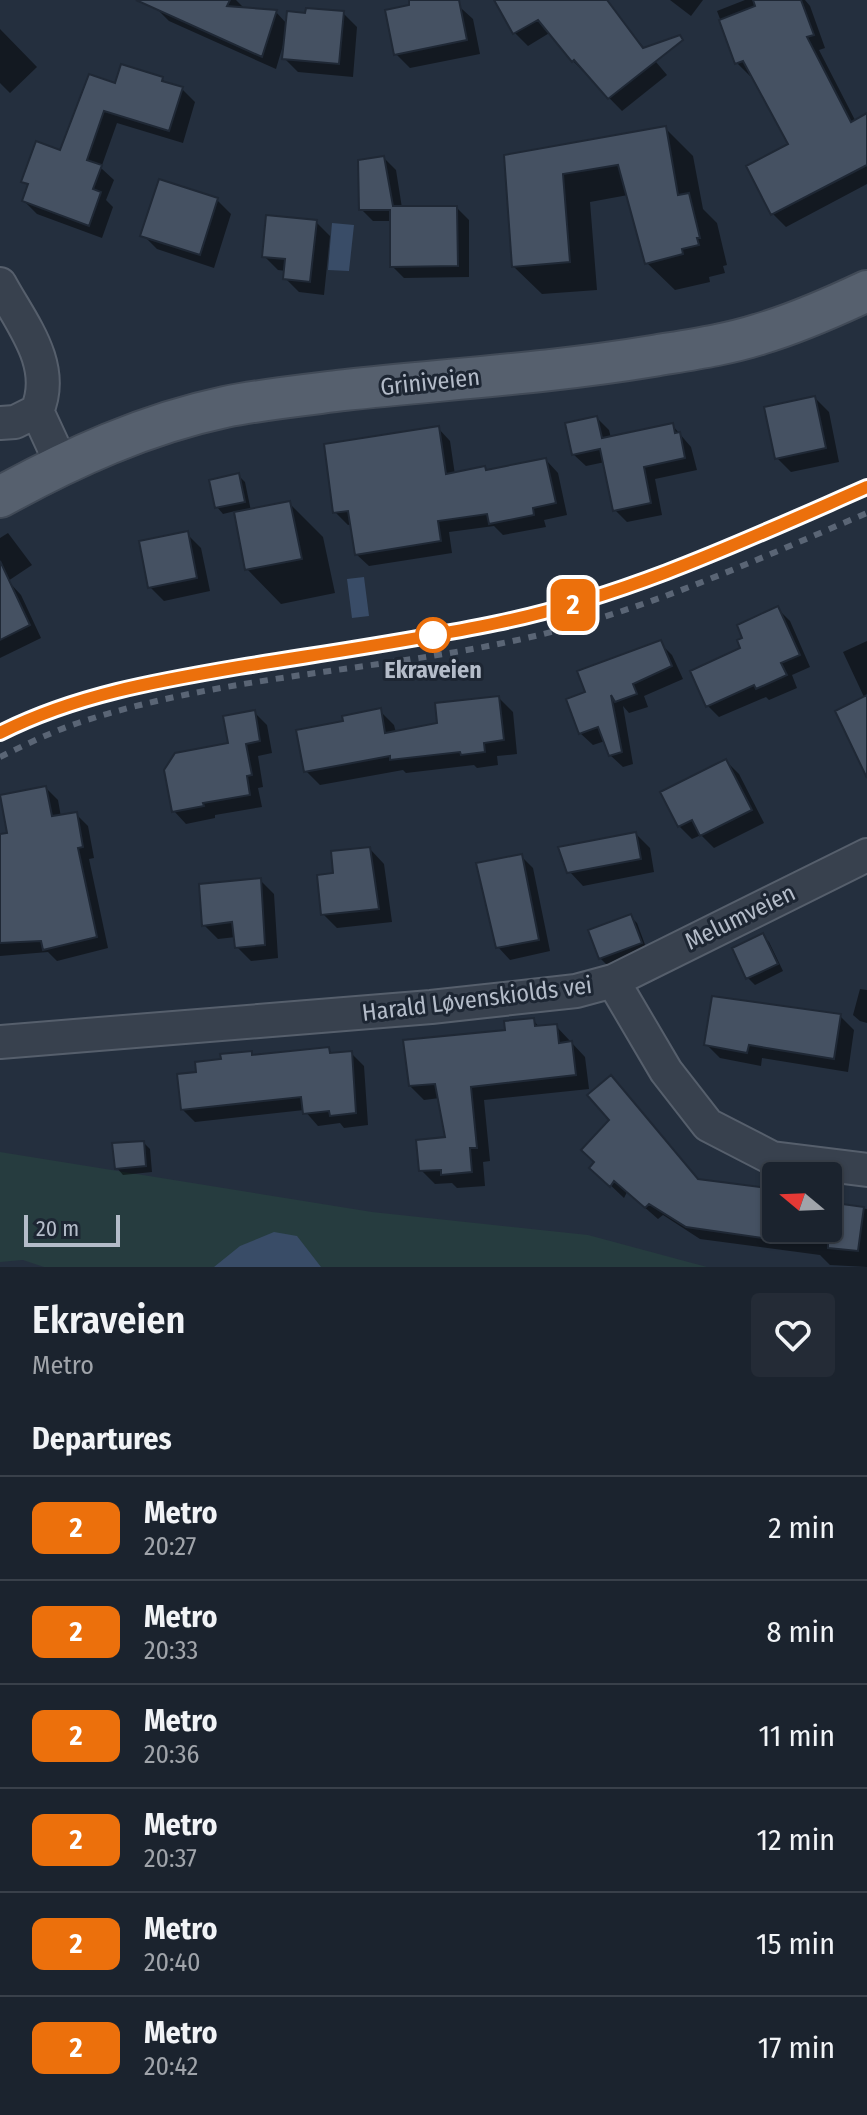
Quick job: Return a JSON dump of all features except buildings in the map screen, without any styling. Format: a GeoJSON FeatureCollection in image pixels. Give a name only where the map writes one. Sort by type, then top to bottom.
{"type":"FeatureCollection","features":[{"type":"Feature","properties":{"kind":"main road","name":"Griniveien"},"geometry":{"type":"LineString","coordinates":[[0,497],[59,465],[155,426],[222,408],[297,396],[590,365],[681,352],[760,335],[832,308],[867,291]]}},
{"type":"Feature","properties":{"kind":"street"},"geometry":{"type":"LineString","coordinates":[[0,284],[44,369],[43,397],[37,411],[15,422],[0,423]]}},
{"type":"Feature","properties":{"kind":"street"},"geometry":{"type":"LineString","coordinates":[[37,411],[59,465]]}},
{"type":"Feature","properties":{"kind":"street","name":"Melumveien"},"geometry":{"type":"LineString","coordinates":[[613,981],[867,855]]}},
{"type":"Feature","properties":{"kind":"street","name":"Harald Løvenskiolds vei"},"geometry":{"type":"LineString","coordinates":[[0,1042],[418,1009],[576,991],[613,981],[666,1071],[708,1125],[772,1158],[867,1170]]}},
{"type":"Feature","properties":{"kind":"green space"},"geometry":{"type":"Polygon","coordinates":[[[0,1152],[372,1212],[588,1235],[707,1267],[44,1267],[23,1260],[0,1262],[0,1152]]]}},
{"type":"Feature","properties":{"kind":"water"},"geometry":{"type":"Polygon","coordinates":[[[332,223],[354,225],[349,271],[328,270],[332,223]]]}},
{"type":"Feature","properties":{"kind":"water"},"geometry":{"type":"Polygon","coordinates":[[[364,577],[369,616],[352,618],[347,579],[364,577]]]}},
{"type":"Feature","properties":{"kind":"water"},"geometry":{"type":"Polygon","coordinates":[[[274,1232],[297,1236],[321,1267],[214,1267],[240,1246],[274,1232]]]}},
{"type":"Feature","properties":{"kind":"railway"},"geometry":{"type":"LineString","coordinates":[[0,733],[29,719],[89,698],[151,683],[434,635],[545,612],[639,582],[867,487]]}},
{"type":"Feature","properties":{"kind":"railway"},"geometry":{"type":"LineString","coordinates":[[0,757],[78,723],[183,695],[454,652],[555,631],[646,603],[867,513]]}},
{"type":"Feature","properties":{"kind":"metro line","name":"2"},"geometry":{"type":"LineString","coordinates":[[0,733],[68,705],[136,685],[499,623],[571,605],[719,552],[867,487]]}},
{"type":"Feature","properties":{"kind":"place","name":"Ekraveien"},"geometry":{"type":"Point","coordinates":[433,635]}}]}
